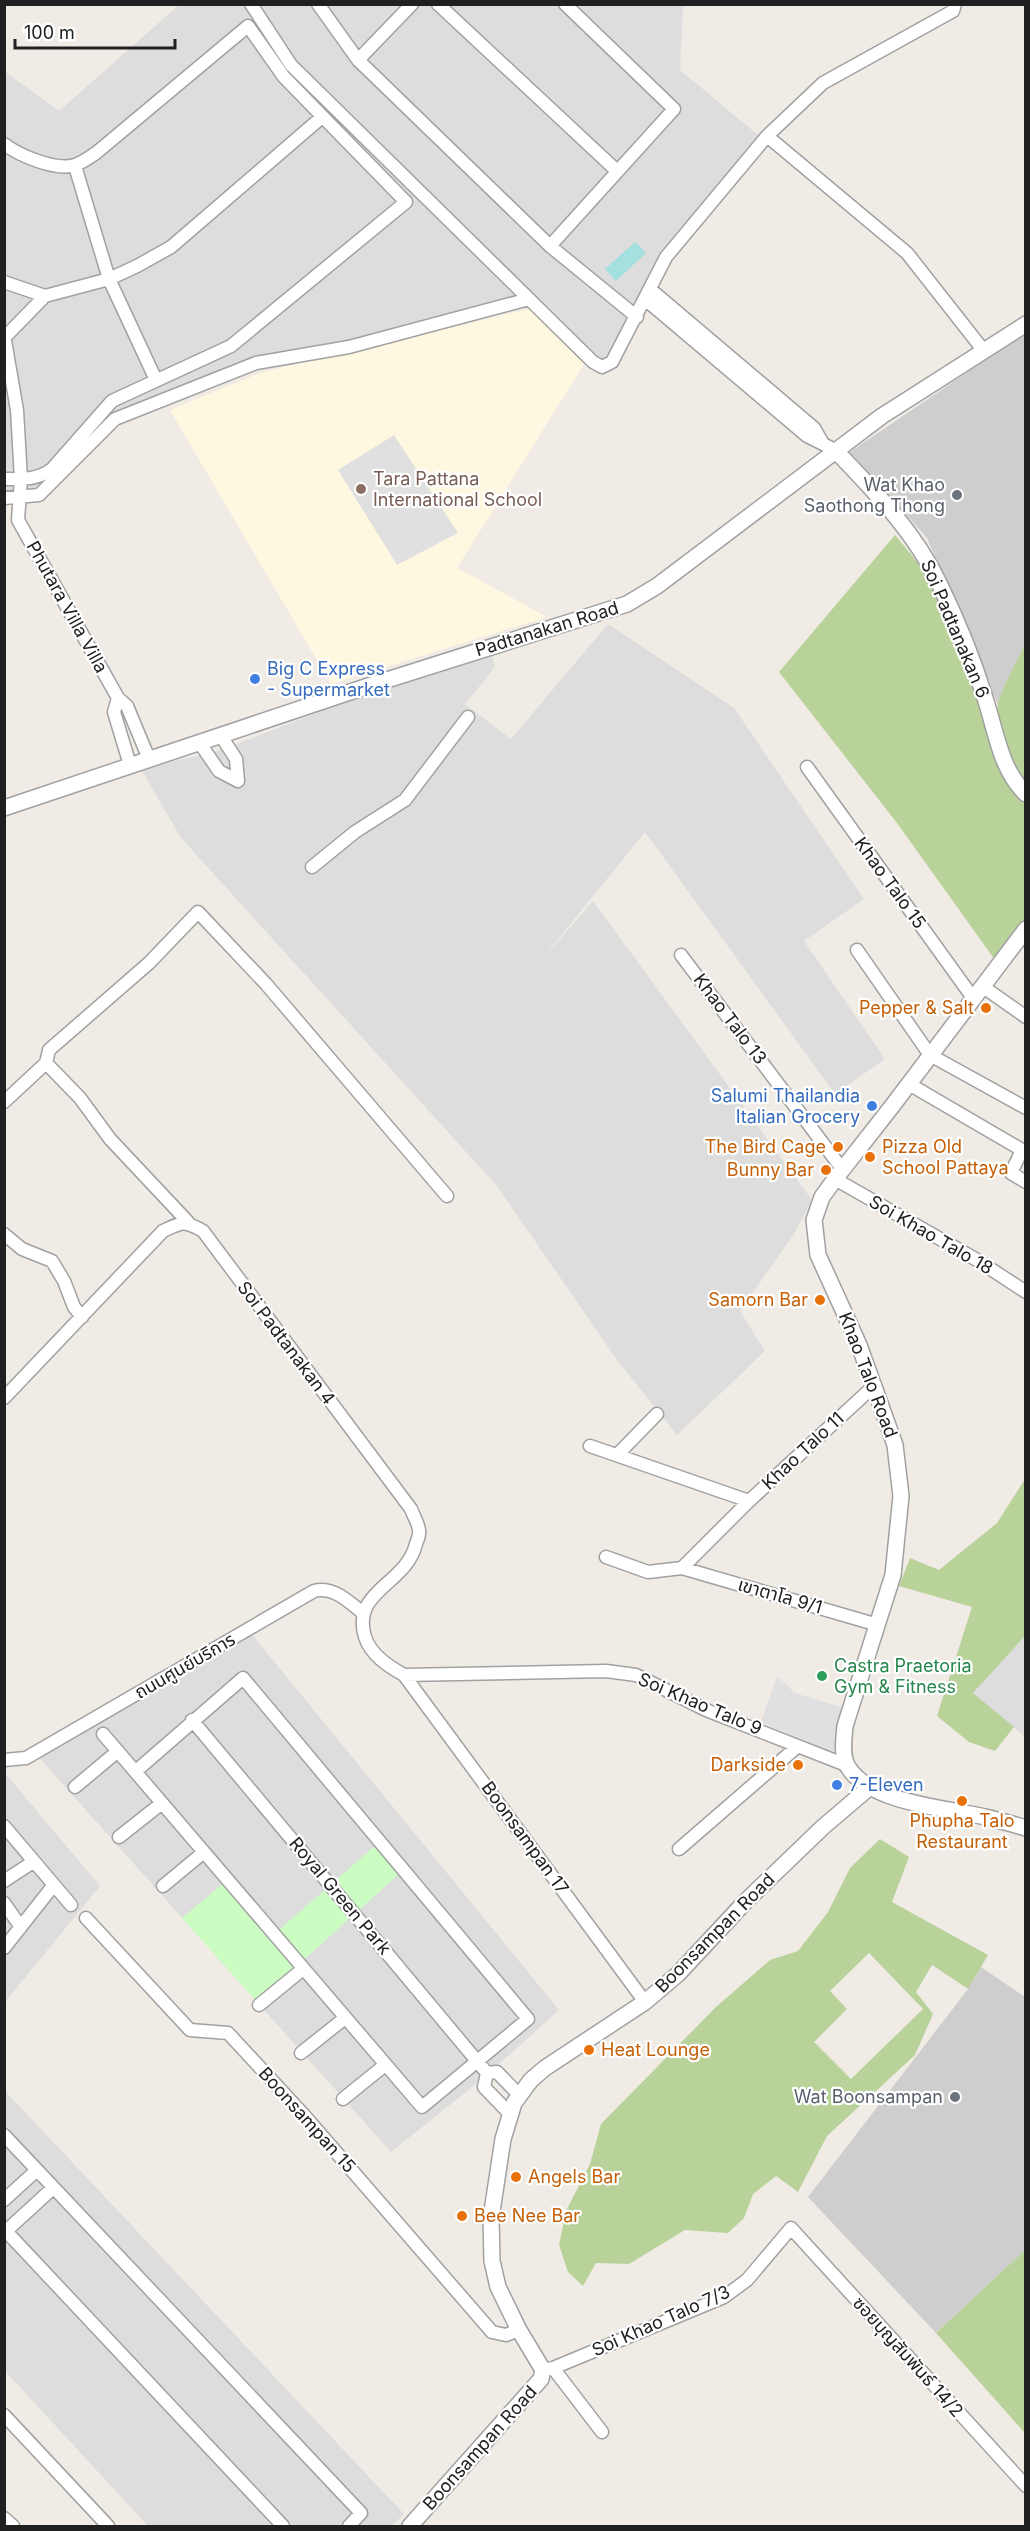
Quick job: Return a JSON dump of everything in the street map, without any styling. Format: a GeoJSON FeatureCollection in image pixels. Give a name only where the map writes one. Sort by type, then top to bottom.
{"type":"FeatureCollection","features":[{"type":"Feature","properties":{"kind":"street"},"geometry":{"type":"LineString","coordinates":[[251,4],[291,64],[593,362],[602,367],[612,362],[666,257],[767,136],[824,83],[953,11],[955,4]]}},
{"type":"Feature","properties":{"kind":"street"},"geometry":{"type":"LineString","coordinates":[[318,4],[358,60],[550,246],[637,317]]}},
{"type":"Feature","properties":{"kind":"street"},"geometry":{"type":"LineString","coordinates":[[358,60],[412,4]]}},
{"type":"Feature","properties":{"kind":"street"},"geometry":{"type":"LineString","coordinates":[[438,4],[617,171]]}},
{"type":"Feature","properties":{"kind":"street"},"geometry":{"type":"LineString","coordinates":[[550,246],[674,109],[565,4]]}},
{"type":"Feature","properties":{"kind":"street"},"geometry":{"type":"LineString","coordinates":[[4,144],[12,150],[45,164],[75,166],[96,153],[248,26],[284,77],[406,202],[231,346],[112,401],[52,469],[42,477],[4,479]]}},
{"type":"Feature","properties":{"kind":"street"},"geometry":{"type":"LineString","coordinates":[[5,336],[45,296],[109,279],[171,247],[322,117]]}},
{"type":"Feature","properties":{"kind":"street"},"geometry":{"type":"LineString","coordinates":[[767,136],[907,253],[984,351]]}},
{"type":"Feature","properties":{"kind":"street"},"geometry":{"type":"LineString","coordinates":[[75,166],[109,279],[156,380]]}},
{"type":"Feature","properties":{"kind":"street"},"geometry":{"type":"LineString","coordinates":[[4,282],[45,296]]}},
{"type":"Feature","properties":{"kind":"street"},"geometry":{"type":"LineString","coordinates":[[648,294],[807,436],[835,450]]}},
{"type":"Feature","properties":{"kind":"street"},"geometry":{"type":"LineString","coordinates":[[4,498],[39,495],[116,419],[256,363],[349,347],[529,299]]}},
{"type":"Feature","properties":{"kind":"street","name":"Padtanakan Road"},"geometry":{"type":"LineString","coordinates":[[4,808],[370,685],[627,604],[657,586],[882,416],[1026,324]]}},
{"type":"Feature","properties":{"kind":"street","name":"Phutara Villa Villa"},"geometry":{"type":"LineString","coordinates":[[5,336],[17,410],[21,479],[18,520],[118,698],[127,706],[149,759]]}},
{"type":"Feature","properties":{"kind":"street","name":"Soi Padtanakan 6"},"geometry":{"type":"LineString","coordinates":[[835,450],[915,538],[939,582],[958,626],[1014,783],[1026,794]]}},
{"type":"Feature","properties":{"kind":"street","name":"Phutara Villa Villa"},"geometry":{"type":"LineString","coordinates":[[118,698],[114,712],[130,765]]}},
{"type":"Feature","properties":{"kind":"street"},"geometry":{"type":"LineString","coordinates":[[312,867],[355,832],[405,800],[468,717]]}},
{"type":"Feature","properties":{"kind":"street"},"geometry":{"type":"LineString","coordinates":[[199,742],[219,771],[238,782],[236,759],[221,736]]}},
{"type":"Feature","properties":{"kind":"street","name":"Khao Talo 15"},"geometry":{"type":"LineString","coordinates":[[807,767],[977,992],[1026,1017]]}},
{"type":"Feature","properties":{"kind":"street"},"geometry":{"type":"LineString","coordinates":[[4,1102],[46,1064],[49,1050],[149,963],[198,912],[266,984],[447,1196]]}},
{"type":"Feature","properties":{"kind":"street","name":"Khao Talo Road"},"geometry":{"type":"LineString","coordinates":[[846,1765],[843,1743],[844,1726],[893,1575],[901,1496],[895,1445],[875,1385],[844,1311],[826,1278],[818,1255],[814,1220],[822,1197],[1026,929]]}},
{"type":"Feature","properties":{"kind":"street"},"geometry":{"type":"LineString","coordinates":[[857,950],[930,1055],[1026,1108]]}},
{"type":"Feature","properties":{"kind":"street","name":"Khao Talo 13"},"geometry":{"type":"LineString","coordinates":[[681,955],[839,1175]]}},
{"type":"Feature","properties":{"kind":"street","name":"Soi Padtanakan 4"},"geometry":{"type":"LineString","coordinates":[[46,1064],[80,1098],[110,1139],[188,1222],[203,1231],[411,1509],[419,1531],[414,1553],[398,1576],[373,1595],[363,1613]]}},
{"type":"Feature","properties":{"kind":"street"},"geometry":{"type":"LineString","coordinates":[[909,1084],[1022,1150],[1011,1173],[1026,1182]]}},
{"type":"Feature","properties":{"kind":"street","name":"Soi Khao Talo 18"},"geometry":{"type":"LineString","coordinates":[[839,1175],[1026,1292]]}},
{"type":"Feature","properties":{"kind":"street"},"geometry":{"type":"LineString","coordinates":[[4,1398],[163,1231],[188,1222]]}},
{"type":"Feature","properties":{"kind":"street"},"geometry":{"type":"LineString","coordinates":[[4,1234],[22,1249],[52,1261],[64,1281],[74,1307],[82,1317]]}},
{"type":"Feature","properties":{"kind":"street","name":"Khao Talo 11"},"geometry":{"type":"LineString","coordinates":[[590,1446],[749,1500],[875,1385]]}},
{"type":"Feature","properties":{"kind":"street"},"geometry":{"type":"LineString","coordinates":[[617,1455],[657,1414]]}},
{"type":"Feature","properties":{"kind":"street"},"geometry":{"type":"LineString","coordinates":[[606,1557],[648,1572],[682,1568],[749,1500]]}},
{"type":"Feature","properties":{"kind":"street","name":"เขาตาโล 9/1"},"geometry":{"type":"LineString","coordinates":[[682,1568],[878,1624]]}},
{"type":"Feature","properties":{"kind":"street","name":"ถนนศูนย์บริการ"},"geometry":{"type":"LineString","coordinates":[[4,1760],[26,1758],[314,1592],[322,1589],[337,1594],[363,1613]]}},
{"type":"Feature","properties":{"kind":"street"},"geometry":{"type":"LineString","coordinates":[[363,1613],[362,1627],[368,1645],[387,1665],[404,1675]]}},
{"type":"Feature","properties":{"kind":"street","name":"Soi Khao Talo 9"},"geometry":{"type":"LineString","coordinates":[[404,1675],[606,1671],[636,1675],[706,1710],[846,1765]]}},
{"type":"Feature","properties":{"kind":"street","name":"Boonsampan 17"},"geometry":{"type":"LineString","coordinates":[[404,1675],[645,2002]]}},
{"type":"Feature","properties":{"kind":"street"},"geometry":{"type":"LineString","coordinates":[[103,1734],[422,2107],[528,2019],[243,1678],[136,1771]]}},
{"type":"Feature","properties":{"kind":"street","name":"Royal Green Park"},"geometry":{"type":"LineString","coordinates":[[192,1720],[476,2061],[487,2073],[497,2073],[519,2095]]}},
{"type":"Feature","properties":{"kind":"street"},"geometry":{"type":"LineString","coordinates":[[679,1849],[798,1746]]}},
{"type":"Feature","properties":{"kind":"street"},"geometry":{"type":"LineString","coordinates":[[75,1787],[118,1751]]}},
{"type":"Feature","properties":{"kind":"street"},"geometry":{"type":"LineString","coordinates":[[846,1765],[856,1777],[870,1787],[894,1798],[986,1817],[1026,1828]]}},
{"type":"Feature","properties":{"kind":"street","name":"Boonsampan Road"},"geometry":{"type":"LineString","coordinates":[[410,2526],[535,2389],[548,2369],[519,2330],[498,2286],[492,2261],[491,2218],[503,2139],[510,2114],[519,2095],[545,2068],[645,2002],[678,1974],[746,1901],[806,1843],[870,1787]]}},
{"type":"Feature","properties":{"kind":"street"},"geometry":{"type":"LineString","coordinates":[[119,1837],[162,1803]]}},
{"type":"Feature","properties":{"kind":"street"},"geometry":{"type":"LineString","coordinates":[[4,1826],[71,1905]]}},
{"type":"Feature","properties":{"kind":"street"},"geometry":{"type":"LineString","coordinates":[[162,1886],[204,1852]]}},
{"type":"Feature","properties":{"kind":"street"},"geometry":{"type":"LineString","coordinates":[[4,1881],[33,1862]]}},
{"type":"Feature","properties":{"kind":"street"},"geometry":{"type":"LineString","coordinates":[[4,1948],[53,1886]]}},
{"type":"Feature","properties":{"kind":"street"},"geometry":{"type":"LineString","coordinates":[[4,1903],[21,1928]]}},
{"type":"Feature","properties":{"kind":"street","name":"Boonsampan 15"},"geometry":{"type":"LineString","coordinates":[[86,1918],[190,2031],[228,2033],[303,2114],[492,2332],[506,2335],[519,2330]]}},
{"type":"Feature","properties":{"kind":"street"},"geometry":{"type":"LineString","coordinates":[[259,2005],[303,1969]]}},
{"type":"Feature","properties":{"kind":"street"},"geometry":{"type":"LineString","coordinates":[[301,2053],[345,2018]]}},
{"type":"Feature","properties":{"kind":"street"},"geometry":{"type":"LineString","coordinates":[[343,2099],[385,2066]]}},
{"type":"Feature","properties":{"kind":"street","name":"Royal Green Park"},"geometry":{"type":"LineString","coordinates":[[487,2073],[484,2087],[510,2114]]}},
{"type":"Feature","properties":{"kind":"street"},"geometry":{"type":"LineString","coordinates":[[4,2135],[361,2513],[348,2526]]}},
{"type":"Feature","properties":{"kind":"street"},"geometry":{"type":"LineString","coordinates":[[4,2200],[37,2170]]}},
{"type":"Feature","properties":{"kind":"street"},"geometry":{"type":"LineString","coordinates":[[53,2188],[5,2230],[284,2526]]}},
{"type":"Feature","properties":{"kind":"street","name":"Soi Khao Talo 7/3"},"geometry":{"type":"LineString","coordinates":[[548,2369],[724,2297],[747,2280],[791,2228]]}},
{"type":"Feature","properties":{"kind":"street","name":"ซอยบุญสัมพันธ์ 14/2"},"geometry":{"type":"LineString","coordinates":[[791,2228],[1026,2486]]}},
{"type":"Feature","properties":{"kind":"street"},"geometry":{"type":"LineString","coordinates":[[548,2369],[602,2432]]}},
{"type":"Feature","properties":{"kind":"street"},"geometry":{"type":"LineString","coordinates":[[4,2415],[108,2526]]}},
{"type":"Feature","properties":{"kind":"street"},"geometry":{"type":"LineString","coordinates":[[4,2518],[13,2526]]}},
{"type":"Feature","properties":{"kind":"shaded area"},"geometry":{"type":"Polygon","coordinates":[[[179,5],[244,5],[291,75],[518,295],[349,342],[252,359],[111,415],[41,490],[5,491],[4,71],[59,111],[179,5]]]}},
{"type":"Feature","properties":{"kind":"shaded area"},"geometry":{"type":"Polygon","coordinates":[[[258,5],[683,5],[680,70],[758,135],[661,251],[608,359],[597,360],[298,63],[258,5]]]}},
{"type":"Feature","properties":{"kind":"shaded area","name":"Tara Pattana International School"},"geometry":{"type":"Polygon","coordinates":[[[530,309],[584,364],[457,568],[547,617],[331,684],[170,410],[263,372],[530,309]]]}},
{"type":"Feature","properties":{"kind":"shaded area","name":"Wat Khao Saothong Thong"},"geometry":{"type":"Polygon","coordinates":[[[1025,333],[1025,643],[998,705],[927,538],[850,452],[1025,333]]]}},
{"type":"Feature","properties":{"kind":"shaded area"},"geometry":{"type":"Polygon","coordinates":[[[394,435],[458,533],[397,565],[338,470],[394,435]]]}},
{"type":"Feature","properties":{"kind":"shaded area"},"geometry":{"type":"Polygon","coordinates":[[[608,624],[734,708],[864,899],[804,941],[885,1059],[835,1094],[645,832],[538,964],[593,901],[812,1200],[794,1234],[740,1311],[765,1351],[677,1435],[617,1360],[497,1186],[181,838],[141,769],[218,751],[330,708],[492,653],[495,667],[465,704],[511,739],[608,624]]]}},
{"type":"Feature","properties":{"kind":"shaded area"},"geometry":{"type":"Polygon","coordinates":[[[250,1632],[559,2010],[486,2076],[391,2152],[34,1752],[250,1632]]]}},
{"type":"Feature","properties":{"kind":"shaded area"},"geometry":{"type":"Polygon","coordinates":[[[1025,1636],[1025,1737],[973,1693],[1025,1636]]]}},
{"type":"Feature","properties":{"kind":"shaded area"},"geometry":{"type":"Polygon","coordinates":[[[777,1676],[795,1693],[844,1708],[834,1754],[761,1722],[777,1676]]]}},
{"type":"Feature","properties":{"kind":"shaded area"},"geometry":{"type":"Polygon","coordinates":[[[5,1773],[100,1886],[5,2002],[5,1773]]]}},
{"type":"Feature","properties":{"kind":"shaded area","name":"Wat Boonsampan"},"geometry":{"type":"Polygon","coordinates":[[[981,1967],[1025,1997],[1025,2250],[936,2333],[808,2197],[968,1989],[981,1967]]]}},
{"type":"Feature","properties":{"kind":"shaded area"},"geometry":{"type":"Polygon","coordinates":[[[5,2091],[404,2514],[392,2526],[148,2526],[5,2371],[5,2091]]]}},
{"type":"Feature","properties":{"kind":"green space"},"geometry":{"type":"Polygon","coordinates":[[[895,535],[919,564],[940,603],[981,704],[1000,772],[1025,805],[1025,921],[995,960],[897,823],[779,672],[895,535]]]}},
{"type":"Feature","properties":{"kind":"green space"},"geometry":{"type":"Polygon","coordinates":[[[1025,643],[1025,783],[1006,745],[999,722],[998,704],[1025,643]]]}},
{"type":"Feature","properties":{"kind":"green space"},"geometry":{"type":"Polygon","coordinates":[[[1025,1479],[1025,1636],[973,1693],[1014,1727],[995,1751],[969,1742],[937,1716],[972,1607],[899,1586],[910,1558],[939,1570],[997,1523],[1025,1479]]]}},
{"type":"Feature","properties":{"kind":"green space"},"geometry":{"type":"Polygon","coordinates":[[[880,1839],[909,1857],[892,1902],[988,1955],[968,1989],[932,1965],[916,1992],[933,2014],[915,2055],[827,2136],[798,2192],[776,2176],[753,2194],[744,2218],[728,2233],[685,2230],[629,2264],[596,2263],[583,2286],[568,2272],[559,2245],[566,2211],[590,2164],[601,2124],[716,2007],[770,1960],[798,1951],[828,1912],[850,1868],[880,1839]],[[869,1953],[830,1991],[847,2009],[814,2042],[851,2079],[923,2009],[869,1953]]]}},
{"type":"Feature","properties":{"kind":"green space"},"geometry":{"type":"Polygon","coordinates":[[[377,1844],[401,1872],[257,2002],[182,1918],[225,1882],[272,1936],[377,1844]]]}},
{"type":"Feature","properties":{"kind":"green space"},"geometry":{"type":"Polygon","coordinates":[[[1025,2250],[1025,2433],[936,2333],[1025,2250]]]}},
{"type":"Feature","properties":{"kind":"water"},"geometry":{"type":"Polygon","coordinates":[[[635,242],[646,253],[616,281],[605,269],[635,242]]]}},
{"type":"Feature","properties":{"kind":"place","name":"Tara Pattana International School"},"geometry":{"type":"Point","coordinates":[361,489]}},
{"type":"Feature","properties":{"kind":"place","name":"Wat Khao Saothong Thong"},"geometry":{"type":"Point","coordinates":[957,495]}},
{"type":"Feature","properties":{"kind":"place","name":"Big C Express - Supermarket"},"geometry":{"type":"Point","coordinates":[255,679]}},
{"type":"Feature","properties":{"kind":"place","name":"Pepper & Salt"},"geometry":{"type":"Point","coordinates":[986,1008]}},
{"type":"Feature","properties":{"kind":"place","name":"Salumi Thailandia Italian Grocery"},"geometry":{"type":"Point","coordinates":[872,1106]}},
{"type":"Feature","properties":{"kind":"place","name":"The Bird Cage"},"geometry":{"type":"Point","coordinates":[838,1147]}},
{"type":"Feature","properties":{"kind":"place","name":"Pizza Old School Pattaya"},"geometry":{"type":"Point","coordinates":[870,1157]}},
{"type":"Feature","properties":{"kind":"place","name":"Bunny Bar"},"geometry":{"type":"Point","coordinates":[826,1170]}},
{"type":"Feature","properties":{"kind":"place","name":"Samorn Bar"},"geometry":{"type":"Point","coordinates":[820,1300]}},
{"type":"Feature","properties":{"kind":"place","name":"Castra Praetoria Gym & Fitness"},"geometry":{"type":"Point","coordinates":[822,1676]}},
{"type":"Feature","properties":{"kind":"place","name":"Darkside"},"geometry":{"type":"Point","coordinates":[798,1765]}},
{"type":"Feature","properties":{"kind":"place","name":"7-Eleven"},"geometry":{"type":"Point","coordinates":[837,1785]}},
{"type":"Feature","properties":{"kind":"place","name":"Phupha Talo Restaurant"},"geometry":{"type":"Point","coordinates":[962,1801]}},
{"type":"Feature","properties":{"kind":"place","name":"Heat Lounge"},"geometry":{"type":"Point","coordinates":[589,2050]}},
{"type":"Feature","properties":{"kind":"place","name":"Wat Boonsampan"},"geometry":{"type":"Point","coordinates":[955,2097]}},
{"type":"Feature","properties":{"kind":"place","name":"Angels Bar"},"geometry":{"type":"Point","coordinates":[516,2177]}},
{"type":"Feature","properties":{"kind":"place","name":"Bee Nee Bar"},"geometry":{"type":"Point","coordinates":[462,2216]}}]}
